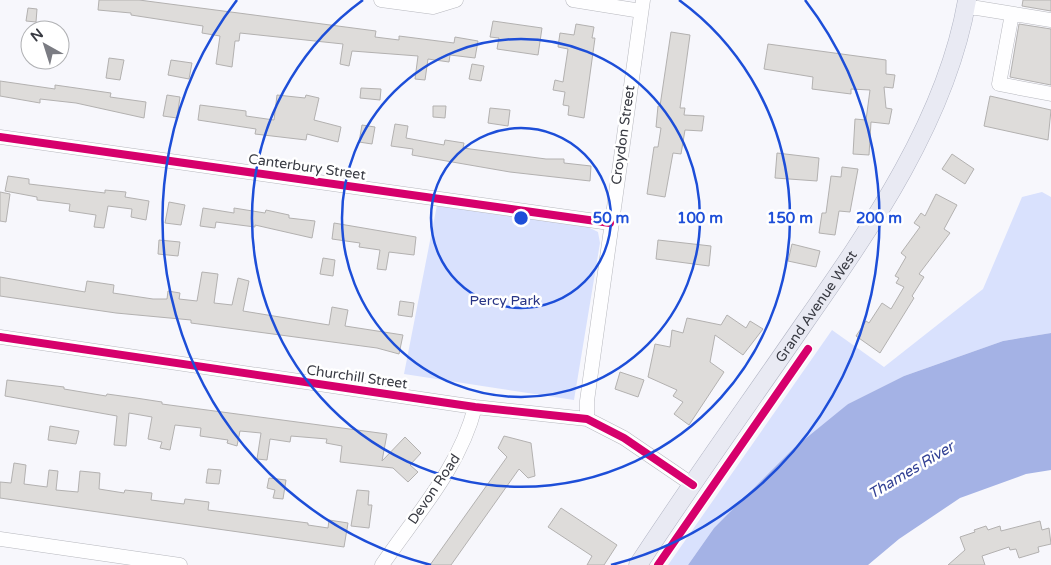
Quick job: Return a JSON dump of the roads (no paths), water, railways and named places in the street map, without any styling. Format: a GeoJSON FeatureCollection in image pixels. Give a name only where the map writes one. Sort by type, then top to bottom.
{"type":"FeatureCollection","features":[{"type":"Feature","properties":{"kind":"main road","name":"Grand Avenue West"},"geometry":{"type":"LineString","coordinates":[[638,565],[858,246],[904,169],[929,116],[962,32],[966,4]]}},
{"type":"Feature","properties":{"kind":"street"},"geometry":{"type":"LineString","coordinates":[[381,0],[433,7],[456,0]]}},
{"type":"Feature","properties":{"kind":"street"},"geometry":{"type":"LineString","coordinates":[[573,0],[642,5]]}},
{"type":"Feature","properties":{"kind":"street"},"geometry":{"type":"LineString","coordinates":[[966,4],[977,8],[1051,20]]}},
{"type":"Feature","properties":{"kind":"street","name":"Croydon Street"},"geometry":{"type":"LineString","coordinates":[[587,419],[586,401],[642,5]]}},
{"type":"Feature","properties":{"kind":"street"},"geometry":{"type":"LineString","coordinates":[[1012,14],[999,84],[1051,94]]}},
{"type":"Feature","properties":{"kind":"street","name":"Canterbury Street"},"geometry":{"type":"LineString","coordinates":[[0,136],[610,223]]}},
{"type":"Feature","properties":{"kind":"street","name":"Churchill Street"},"geometry":{"type":"LineString","coordinates":[[0,337],[475,407],[587,419],[624,438],[693,485]]}},
{"type":"Feature","properties":{"kind":"street","name":"Devon Road"},"geometry":{"type":"LineString","coordinates":[[382,565],[458,455],[470,427],[475,407]]}},
{"type":"Feature","properties":{"kind":"street"},"geometry":{"type":"LineString","coordinates":[[0,539],[180,565]]}},
{"type":"Feature","properties":{"kind":"water","name":"Thames River"},"geometry":{"type":"Polygon","coordinates":[[[1051,333],[1051,470],[1026,474],[960,498],[899,539],[868,565],[688,565],[714,528],[794,448],[848,404],[904,376],[1003,341],[1051,333]]]}},
{"type":"Feature","properties":{"kind":"park label","name":"Percy Park"},"geometry":{"type":"Point","coordinates":[505,300]}}]}
